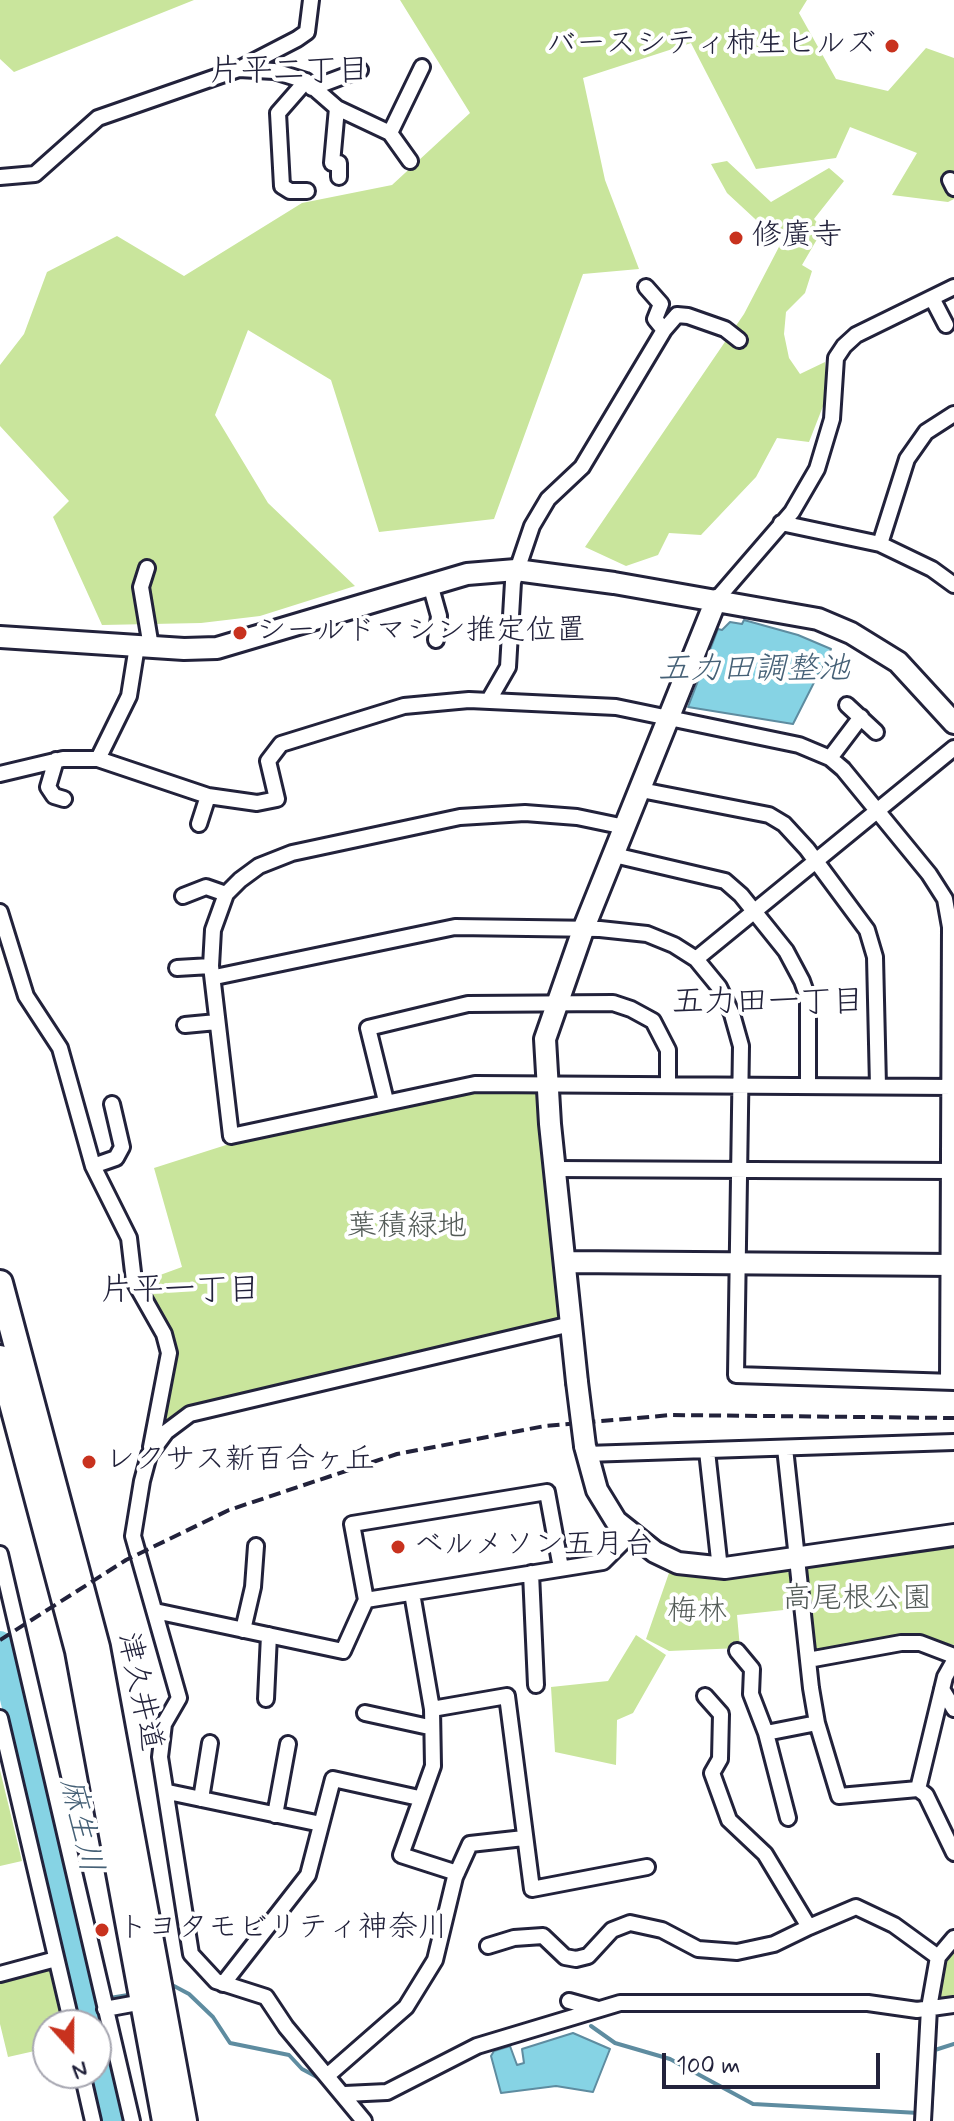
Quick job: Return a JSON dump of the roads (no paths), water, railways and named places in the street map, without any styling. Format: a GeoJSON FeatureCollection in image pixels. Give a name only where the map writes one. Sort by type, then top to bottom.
{"type":"FeatureCollection","features":[{"type":"Feature","properties":{"kind":"main road","name":"津久井道"},"geometry":{"type":"LineString","coordinates":[[0,1283],[97,1647],[184,2121]]}},
{"type":"Feature","properties":{"kind":"main road","name":"津久井道"},"geometry":{"type":"LineString","coordinates":[[0,1358],[78,1651],[165,2121]]}},
{"type":"Feature","properties":{"kind":"street"},"geometry":{"type":"LineString","coordinates":[[0,177],[35,174],[98,118],[239,69],[307,32],[311,0]]}},
{"type":"Feature","properties":{"kind":"street"},"geometry":{"type":"LineString","coordinates":[[390,133],[422,67]]}},
{"type":"Feature","properties":{"kind":"street"},"geometry":{"type":"LineString","coordinates":[[239,69],[274,71],[309,85],[337,108],[390,133],[410,161]]}},
{"type":"Feature","properties":{"kind":"street"},"geometry":{"type":"LineString","coordinates":[[307,191],[290,191],[282,186],[278,113],[309,85],[360,70]]}},
{"type":"Feature","properties":{"kind":"street"},"geometry":{"type":"LineString","coordinates":[[337,108],[332,163],[339,163],[339,177]]}},
{"type":"Feature","properties":{"kind":"street"},"geometry":{"type":"LineString","coordinates":[[646,287],[661,304],[655,319],[664,330]]}},
{"type":"Feature","properties":{"kind":"street"},"geometry":{"type":"LineString","coordinates":[[954,287],[856,335],[836,358],[832,419],[817,469],[792,512],[716,600],[583,930],[545,1039],[546,1082],[577,1382],[586,1450],[603,1503],[630,1535],[678,1563],[720,1569],[954,1535]]}},
{"type":"Feature","properties":{"kind":"street"},"geometry":{"type":"LineString","coordinates":[[932,298],[946,325]]}},
{"type":"Feature","properties":{"kind":"street"},"geometry":{"type":"LineString","coordinates":[[489,700],[508,667],[516,570],[541,508],[582,467],[664,330],[677,315],[688,316],[725,329],[739,340]]}},
{"type":"Feature","properties":{"kind":"street"},"geometry":{"type":"LineString","coordinates":[[880,544],[907,459],[926,432],[954,414]]}},
{"type":"Feature","properties":{"kind":"street"},"geometry":{"type":"LineString","coordinates":[[781,523],[880,544],[932,569],[953,583]]}},
{"type":"Feature","properties":{"kind":"street"},"geometry":{"type":"LineString","coordinates":[[98,759],[129,696],[144,647],[141,587],[147,568]]}},
{"type":"Feature","properties":{"kind":"street"},"geometry":{"type":"LineString","coordinates":[[0,637],[184,649],[228,645],[467,574],[516,570],[716,600],[818,619],[851,633],[898,662],[954,723]]}},
{"type":"Feature","properties":{"kind":"street"},"geometry":{"type":"LineString","coordinates":[[430,584],[439,616],[436,640]]}},
{"type":"Feature","properties":{"kind":"street"},"geometry":{"type":"LineString","coordinates":[[0,774],[56,760],[98,759],[208,796],[257,803],[277,799],[268,761],[281,744],[299,735],[428,701],[587,704],[799,745],[830,758],[929,874],[945,899],[950,927],[953,1003],[949,1171],[951,1382],[736,1375],[741,1046],[732,1014],[719,987],[696,959],[674,945],[647,934],[455,927],[213,971],[177,968]]}},
{"type":"Feature","properties":{"kind":"street"},"geometry":{"type":"LineString","coordinates":[[847,705],[876,732]]}},
{"type":"Feature","properties":{"kind":"street"},"geometry":{"type":"LineString","coordinates":[[830,758],[861,717]]}},
{"type":"Feature","properties":{"kind":"street"},"geometry":{"type":"LineString","coordinates":[[696,959],[954,748]]}},
{"type":"Feature","properties":{"kind":"street"},"geometry":{"type":"LineString","coordinates":[[56,760],[48,787],[54,796],[64,799]]}},
{"type":"Feature","properties":{"kind":"street"},"geometry":{"type":"LineString","coordinates":[[641,790],[769,815],[784,824],[815,861],[867,930],[875,957],[878,1086]]}},
{"type":"Feature","properties":{"kind":"street"},"geometry":{"type":"LineString","coordinates":[[199,824],[208,796]]}},
{"type":"Feature","properties":{"kind":"street"},"geometry":{"type":"LineString","coordinates":[[625,827],[577,817],[525,813],[460,817],[281,856],[259,866],[226,894],[213,930],[217,1022],[231,1136],[475,1084],[546,1082],[951,1087]]}},
{"type":"Feature","properties":{"kind":"street"},"geometry":{"type":"LineString","coordinates":[[614,855],[725,881],[753,911],[786,951],[808,998],[808,1085]]}},
{"type":"Feature","properties":{"kind":"street"},"geometry":{"type":"LineString","coordinates":[[183,896],[206,887],[226,894]]}},
{"type":"Feature","properties":{"kind":"street"},"geometry":{"type":"LineString","coordinates":[[0,912],[26,996],[54,1034],[65,1060],[93,1166],[125,1230],[134,1281],[164,1334],[169,1353],[133,1536],[179,1698],[170,1708],[160,1757],[168,1792],[191,1954],[223,1984],[266,1997],[364,2121]]}},
{"type":"Feature","properties":{"kind":"street"},"geometry":{"type":"LineString","coordinates":[[386,1101],[368,1028],[468,1004],[613,1003],[653,1021],[668,1050],[668,1083]]}},
{"type":"Feature","properties":{"kind":"street"},"geometry":{"type":"LineString","coordinates":[[185,1025],[217,1022]]}},
{"type":"Feature","properties":{"kind":"street"},"geometry":{"type":"LineString","coordinates":[[93,1166],[116,1158],[122,1147],[112,1104]]}},
{"type":"Feature","properties":{"kind":"street"},"geometry":{"type":"LineString","coordinates":[[555,1169],[949,1171]]}},
{"type":"Feature","properties":{"kind":"street"},"geometry":{"type":"LineString","coordinates":[[566,1262],[951,1265]]}},
{"type":"Feature","properties":{"kind":"street"},"geometry":{"type":"LineString","coordinates":[[149,1455],[166,1432],[190,1414],[571,1324]]}},
{"type":"Feature","properties":{"kind":"street"},"geometry":{"type":"LineString","coordinates":[[586,1450],[707,1451],[954,1442]]}},
{"type":"Feature","properties":{"kind":"street"},"geometry":{"type":"LineString","coordinates":[[785,1448],[817,1723],[839,1796],[918,1789],[926,1795],[954,1853]]}},
{"type":"Feature","properties":{"kind":"street"},"geometry":{"type":"LineString","coordinates":[[707,1451],[720,1569]]}},
{"type":"Feature","properties":{"kind":"street"},"geometry":{"type":"LineString","coordinates":[[155,1611],[343,1651],[366,1600],[352,1524],[547,1492],[561,1568]]}},
{"type":"Feature","properties":{"kind":"street"},"geometry":{"type":"LineString","coordinates":[[366,1600],[603,1562],[630,1535]]}},
{"type":"Feature","properties":{"kind":"street"},"geometry":{"type":"LineString","coordinates":[[243,1630],[253,1587],[256,1546]]}},
{"type":"Feature","properties":{"kind":"street"},"geometry":{"type":"LineString","coordinates":[[0,1554],[105,2009],[143,2002]]}},
{"type":"Feature","properties":{"kind":"street"},"geometry":{"type":"LineString","coordinates":[[531,1573],[536,1685]]}},
{"type":"Feature","properties":{"kind":"street"},"geometry":{"type":"LineString","coordinates":[[412,1593],[432,1709],[429,1727],[433,1766],[401,1855],[457,1873]]}},
{"type":"Feature","properties":{"kind":"street"},"geometry":{"type":"LineString","coordinates":[[266,1699],[269,1635]]}},
{"type":"Feature","properties":{"kind":"street"},"geometry":{"type":"LineString","coordinates":[[808,1660],[901,1643],[920,1643],[954,1659],[942,1689],[918,1789]]}},
{"type":"Feature","properties":{"kind":"street"},"geometry":{"type":"LineString","coordinates":[[737,1651],[752,1669],[751,1694],[766,1733],[788,1818]]}},
{"type":"Feature","properties":{"kind":"street"},"geometry":{"type":"LineString","coordinates":[[942,1689],[954,1709]]}},
{"type":"Feature","properties":{"kind":"street"},"geometry":{"type":"LineString","coordinates":[[432,1709],[507,1696],[532,1889],[647,1867]]}},
{"type":"Feature","properties":{"kind":"street"},"geometry":{"type":"LineString","coordinates":[[705,1696],[721,1714],[720,1759],[712,1773],[729,1820],[765,1854],[809,1927]]}},
{"type":"Feature","properties":{"kind":"street"},"geometry":{"type":"LineString","coordinates":[[365,1713],[429,1727]]}},
{"type":"Feature","properties":{"kind":"street"},"geometry":{"type":"LineString","coordinates":[[0,1718],[68,2009]]}},
{"type":"Feature","properties":{"kind":"street"},"geometry":{"type":"LineString","coordinates":[[766,1733],[817,1723]]}},
{"type":"Feature","properties":{"kind":"street"},"geometry":{"type":"LineString","coordinates":[[201,1799],[210,1743]]}},
{"type":"Feature","properties":{"kind":"street"},"geometry":{"type":"LineString","coordinates":[[275,1815],[288,1744]]}},
{"type":"Feature","properties":{"kind":"street"},"geometry":{"type":"LineString","coordinates":[[223,1984],[308,1875],[333,1779],[419,1798]]}},
{"type":"Feature","properties":{"kind":"street"},"geometry":{"type":"LineString","coordinates":[[168,1792],[321,1824]]}},
{"type":"Feature","properties":{"kind":"street"},"geometry":{"type":"LineString","coordinates":[[327,2076],[406,2007],[435,1960],[457,1873],[470,1844],[524,1838]]}},
{"type":"Feature","properties":{"kind":"street"},"geometry":{"type":"LineString","coordinates":[[488,1946],[514,1938],[543,1936],[565,1957],[576,1959],[588,1956],[612,1930],[630,1923],[662,1930],[698,1949],[737,1952],[774,1944],[856,1907],[894,1925],[938,1957]]}},
{"type":"Feature","properties":{"kind":"street"},"geometry":{"type":"LineString","coordinates":[[923,2121],[929,2008],[938,1957],[954,1938]]}},
{"type":"Feature","properties":{"kind":"street"},"geometry":{"type":"LineString","coordinates":[[0,1974],[56,1959]]}},
{"type":"Feature","properties":{"kind":"street"},"geometry":{"type":"LineString","coordinates":[[569,2001],[599,2009]]}},
{"type":"Feature","properties":{"kind":"street"},"geometry":{"type":"LineString","coordinates":[[345,2094],[387,2092],[477,2046],[620,2003],[868,2003],[929,2008],[954,2005]]}},
{"type":"Feature","properties":{"kind":"street"},"geometry":{"type":"LineString","coordinates":[[112,2038],[132,2121]]}},
{"type":"Feature","properties":{"kind":"street"},"geometry":{"type":"LineString","coordinates":[[86,2089],[93,2121]]}},
{"type":"Feature","properties":{"kind":"water","name":"五力田調整池"},"geometry":{"type":"Polygon","coordinates":[[[744,620],[798,635],[831,649],[793,724],[688,707],[718,629],[722,630],[730,622],[742,624],[744,620]]]}},
{"type":"Feature","properties":{"kind":"water"},"geometry":{"type":"Polygon","coordinates":[[[573,2033],[610,2049],[593,2092],[556,2086],[501,2093],[491,2056],[494,2051],[510,2046],[517,2065],[524,2063],[522,2049],[573,2033]]]}},
{"type":"Feature","properties":{"kind":"waterway","name":"麻生川"},"geometry":{"type":"LineString","coordinates":[[0,1644],[87,2009]]}},
{"type":"Feature","properties":{"kind":"waterway"},"geometry":{"type":"LineString","coordinates":[[174,1986],[189,1994],[213,2017],[230,2043],[289,2055],[302,2069],[317,2077]]}},
{"type":"Feature","properties":{"kind":"waterway"},"geometry":{"type":"LineString","coordinates":[[110,1998],[128,1995]]}},
{"type":"Feature","properties":{"kind":"waterway"},"geometry":{"type":"LineString","coordinates":[[86,2003],[94,2001]]}},
{"type":"Feature","properties":{"kind":"waterway"},"geometry":{"type":"LineString","coordinates":[[591,2026],[615,2043],[670,2059],[753,2104],[919,2113]]}},
{"type":"Feature","properties":{"kind":"waterway"},"geometry":{"type":"LineString","coordinates":[[928,2113],[931,2113],[935,2050],[954,2044]]}},
{"type":"Feature","properties":{"kind":"waterway","name":"麻生川"},"geometry":{"type":"LineString","coordinates":[[106,2089],[113,2121]]}},
{"type":"Feature","properties":{"kind":"railway"},"geometry":{"type":"LineString","coordinates":[[0,1640],[126,1560],[229,1510],[397,1454],[545,1426],[671,1415],[954,1418]]}},
{"type":"Feature","properties":{"kind":"place","name":"バースシティ柿生ヒルズ"},"geometry":{"type":"Point","coordinates":[892,46]}},
{"type":"Feature","properties":{"kind":"place","name":"修廣寺"},"geometry":{"type":"Point","coordinates":[736,238]}},
{"type":"Feature","properties":{"kind":"place","name":"シールドマシン推定位置"},"geometry":{"type":"Point","coordinates":[240,633]}},
{"type":"Feature","properties":{"kind":"place","name":"レクサス新百合ヶ丘"},"geometry":{"type":"Point","coordinates":[89,1462]}},
{"type":"Feature","properties":{"kind":"place","name":"ベルメソン五月台"},"geometry":{"type":"Point","coordinates":[398,1547]}},
{"type":"Feature","properties":{"kind":"place","name":"トヨタモビリティ神奈川"},"geometry":{"type":"Point","coordinates":[102,1930]}},
{"type":"Feature","properties":{"kind":"district","name":"片平二丁目"},"geometry":{"type":"Point","coordinates":[289,73]}},
{"type":"Feature","properties":{"kind":"district","name":"五力田一丁目"},"geometry":{"type":"Point","coordinates":[768,1004]}},
{"type":"Feature","properties":{"kind":"district","name":"片平一丁目"},"geometry":{"type":"Point","coordinates":[180,1292]}},
{"type":"Feature","properties":{"kind":"park label","name":"葉積緑地"},"geometry":{"type":"Point","coordinates":[407,1229]}},
{"type":"Feature","properties":{"kind":"park label","name":"高尾根公園"},"geometry":{"type":"Point","coordinates":[857,1601]}},
{"type":"Feature","properties":{"kind":"park label","name":"梅林"},"geometry":{"type":"Point","coordinates":[697,1614]}}]}
